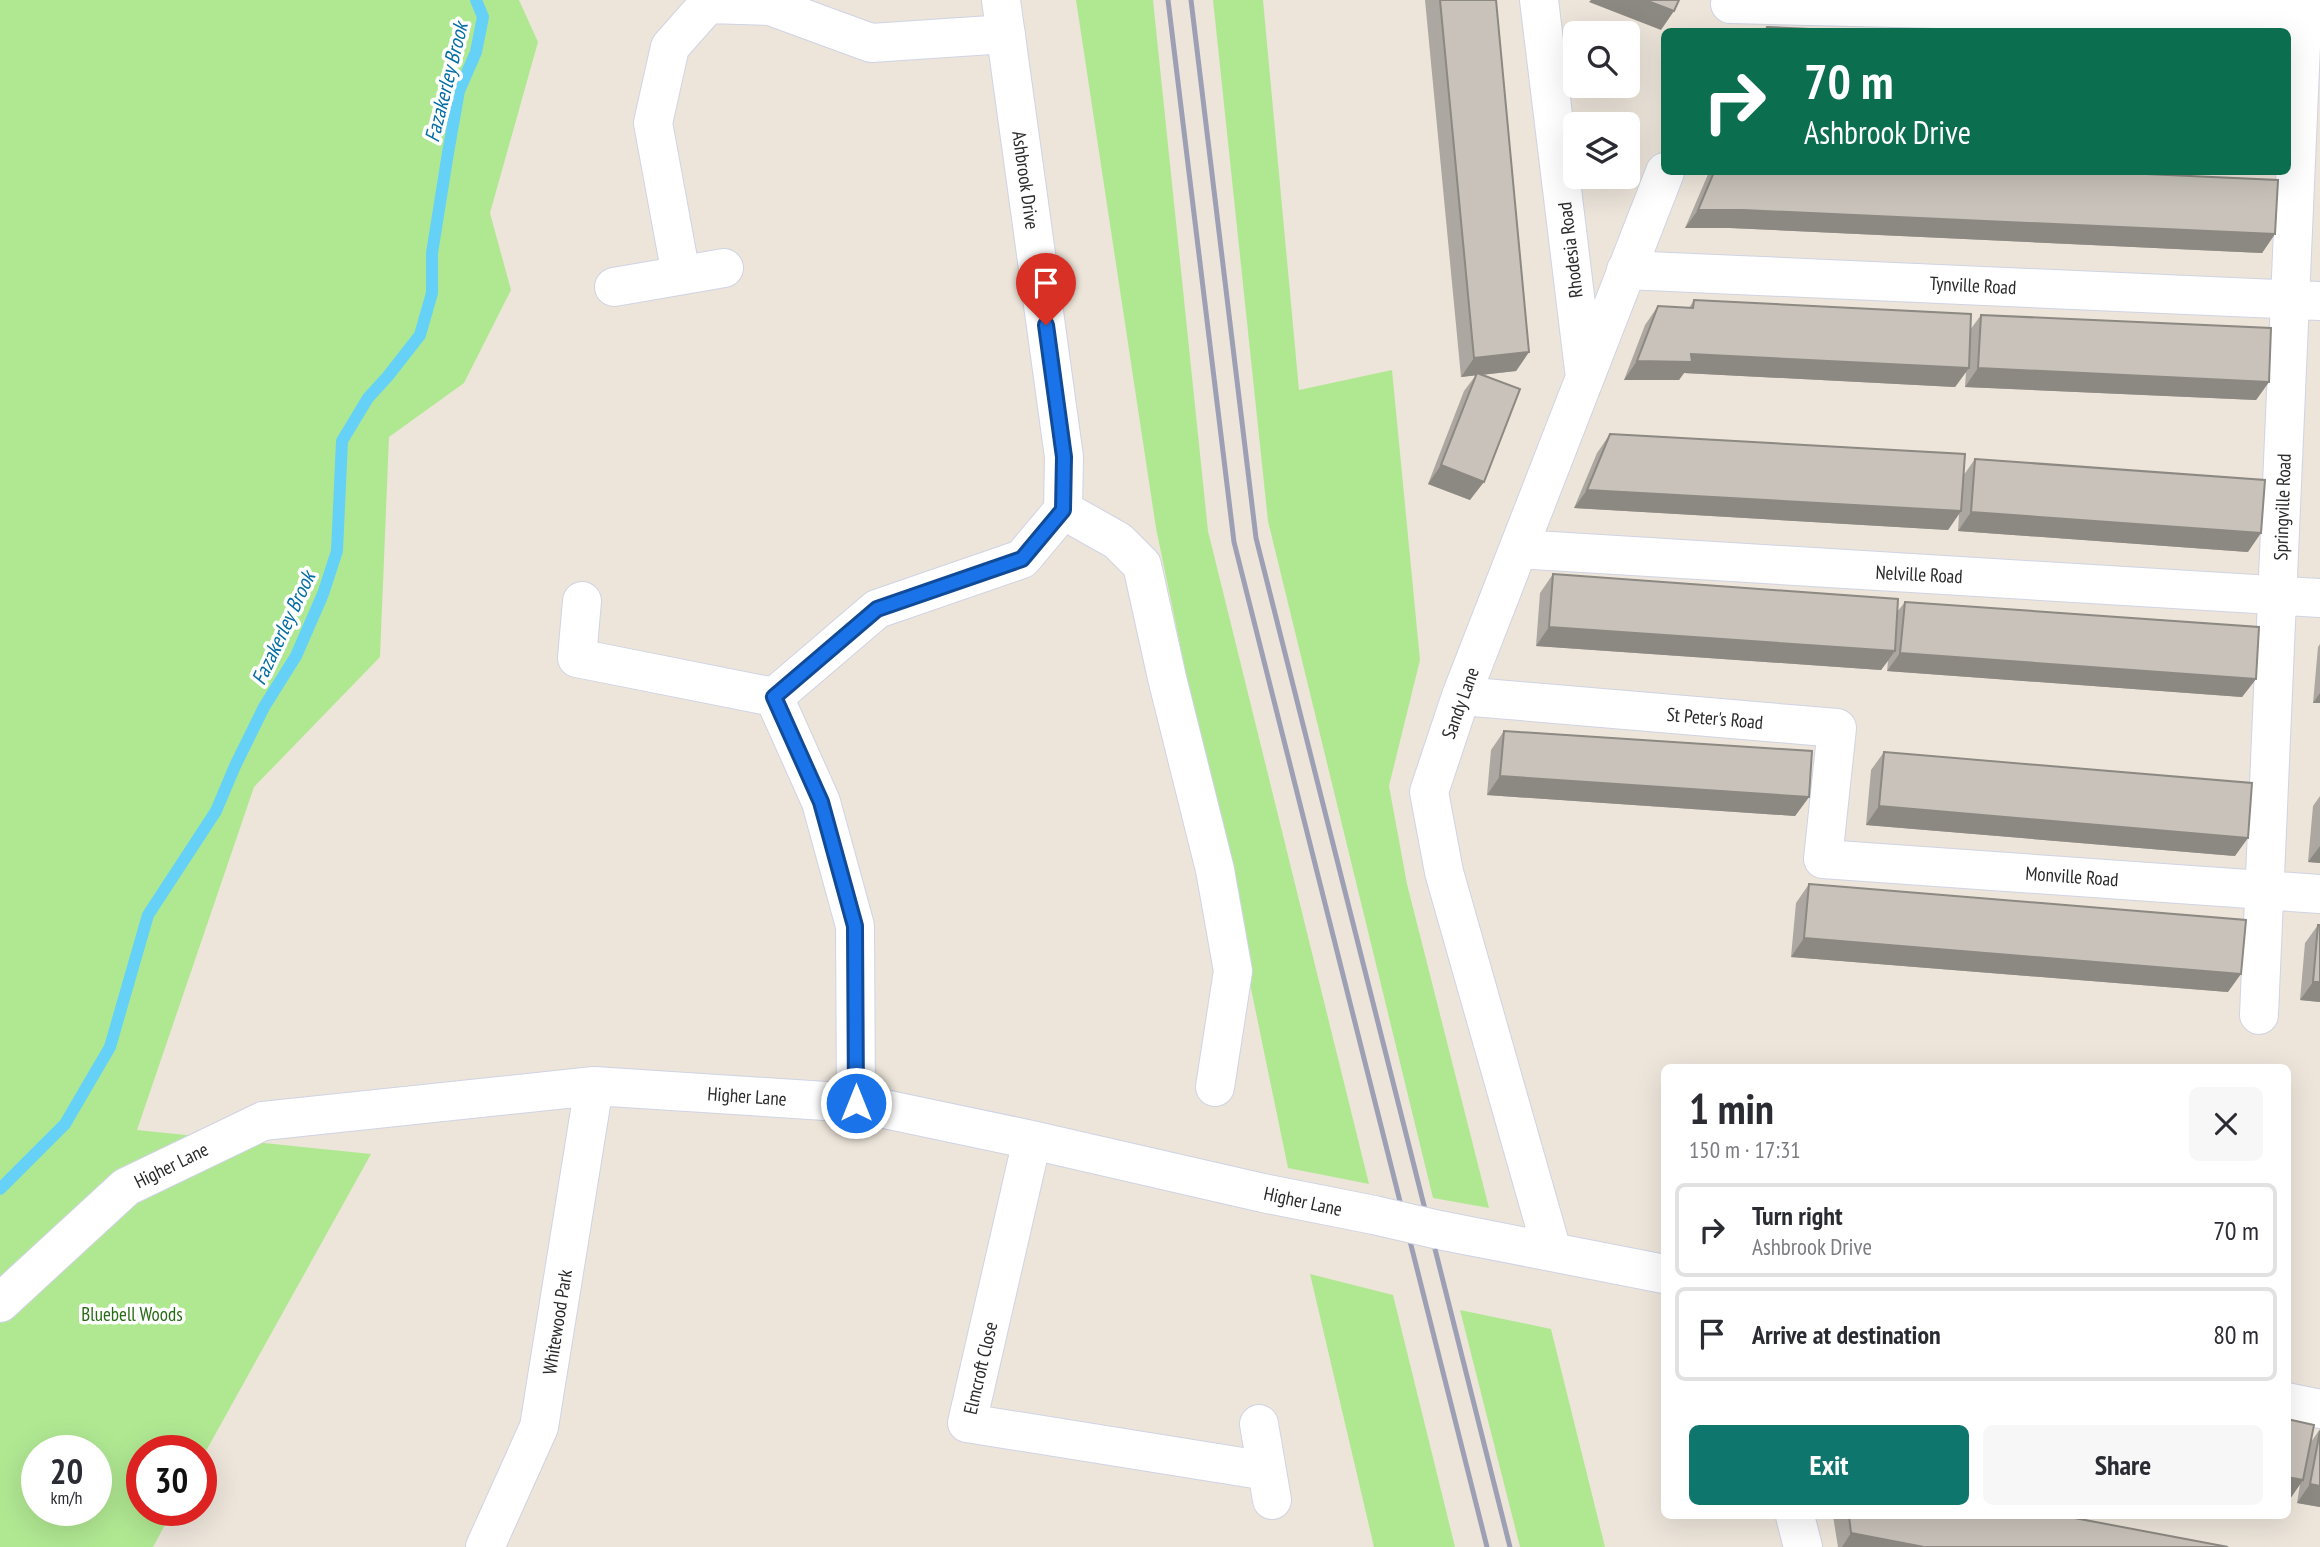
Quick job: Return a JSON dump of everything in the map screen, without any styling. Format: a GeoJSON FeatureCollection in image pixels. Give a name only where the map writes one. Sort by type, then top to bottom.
{"type":"FeatureCollection","features":[{"type":"Feature","properties":{"kind":"street","name":"Rhodesia Road"},"geometry":{"type":"LineString","coordinates":[[1539,0],[1585,376]]}},
{"type":"Feature","properties":{"kind":"street"},"geometry":{"type":"LineString","coordinates":[[681,275],[653,124],[670,47],[708,4],[771,6],[871,43],[1004,17]]}},
{"type":"Feature","properties":{"kind":"street"},"geometry":{"type":"LineString","coordinates":[[1727,12],[2308,12]]}},
{"type":"Feature","properties":{"kind":"street","name":"Springville Road"},"geometry":{"type":"LineString","coordinates":[[2259,1015],[2279,596],[2305,300],[2308,12]]}},
{"type":"Feature","properties":{"kind":"street","name":"Ashbrook Drive"},"geometry":{"type":"LineString","coordinates":[[1004,17],[1064,457],[1063,510]]}},
{"type":"Feature","properties":{"kind":"street","name":"Sandy Lane"},"geometry":{"type":"LineString","coordinates":[[1552,1251],[1444,872],[1429,792],[1461,696],[1664,175]]}},
{"type":"Feature","properties":{"kind":"street"},"geometry":{"type":"LineString","coordinates":[[614,287],[724,268]]}},
{"type":"Feature","properties":{"kind":"street","name":"Tynville Road"},"geometry":{"type":"LineString","coordinates":[[1626,270],[2305,300]]}},
{"type":"Feature","properties":{"kind":"street"},"geometry":{"type":"LineString","coordinates":[[774,697],[877,609],[1022,559],[1063,510],[1118,541],[1142,565],[1215,870],[1233,971],[1214,1087]]}},
{"type":"Feature","properties":{"kind":"street","name":"Nelville Road"},"geometry":{"type":"LineString","coordinates":[[1518,549],[2320,598]]}},
{"type":"Feature","properties":{"kind":"street"},"geometry":{"type":"LineString","coordinates":[[582,601],[577,658],[774,697]]}},
{"type":"Feature","properties":{"kind":"street","name":"St Peter's Road"},"geometry":{"type":"LineString","coordinates":[[1461,696],[1837,728],[1823,859]]}},
{"type":"Feature","properties":{"kind":"street"},"geometry":{"type":"LineString","coordinates":[[774,697],[821,802],[855,926],[856,1103]]}},
{"type":"Feature","properties":{"kind":"street","name":"Monville Road"},"geometry":{"type":"LineString","coordinates":[[1823,859],[2320,894]]}},
{"type":"Feature","properties":{"kind":"street","name":"Higher Lane"},"geometry":{"type":"LineString","coordinates":[[0,1303],[126,1187],[263,1121],[594,1086],[856,1103],[1439,1230],[1661,1273]]}},
{"type":"Feature","properties":{"kind":"street","name":"Whitewood Park"},"geometry":{"type":"LineString","coordinates":[[485,1547],[540,1427],[594,1086]]}},
{"type":"Feature","properties":{"kind":"street","name":"Elmcroft Close"},"geometry":{"type":"LineString","coordinates":[[1032,1140],[967,1423],[1270,1485],[1259,1424]]}},
{"type":"Feature","properties":{"kind":"street"},"geometry":{"type":"LineString","coordinates":[[2291,1403],[2320,1409]]}},
{"type":"Feature","properties":{"kind":"street"},"geometry":{"type":"LineString","coordinates":[[1796,1519],[1803,1547]]}},
{"type":"Feature","properties":{"kind":"green space","name":"Bluebell Woods"},"geometry":{"type":"Polygon","coordinates":[[[0,0],[519,0],[538,42],[490,213],[511,290],[464,383],[389,437],[380,657],[254,787],[137,1130],[371,1154],[215,1435],[126,1435],[126,1526],[164,1526],[153,1547],[0,1547],[0,0]]]}},
{"type":"Feature","properties":{"kind":"green space"},"geometry":{"type":"Polygon","coordinates":[[[1076,0],[1153,0],[1208,531],[1369,1184],[1288,1168],[1156,528],[1076,0]]]}},
{"type":"Feature","properties":{"kind":"green space"},"geometry":{"type":"Polygon","coordinates":[[[1213,0],[1263,0],[1299,390],[1392,370],[1420,660],[1389,786],[1407,884],[1489,1208],[1433,1198],[1268,521],[1213,0]]]}},
{"type":"Feature","properties":{"kind":"green space"},"geometry":{"type":"Polygon","coordinates":[[[1310,1274],[1393,1295],[1455,1547],[1374,1547],[1310,1274]]]}},
{"type":"Feature","properties":{"kind":"green space"},"geometry":{"type":"Polygon","coordinates":[[[1460,1310],[1551,1329],[1605,1547],[1520,1547],[1460,1310]]]}},
{"type":"Feature","properties":{"kind":"building"},"geometry":{"type":"Polygon","coordinates":[[[1440,0],[1496,0],[1529,352],[1474,358],[1440,0]]]}},
{"type":"Feature","properties":{"kind":"building"},"geometry":{"type":"Polygon","coordinates":[[[1645,0],[1679,0],[1674,11],[1645,0]]]}},
{"type":"Feature","properties":{"kind":"building"},"geometry":{"type":"Polygon","coordinates":[[[1713,175],[2168,175],[2278,180],[2275,234],[1698,210],[1713,175]]]}},
{"type":"Feature","properties":{"kind":"building"},"geometry":{"type":"Polygon","coordinates":[[[1694,300],[1971,314],[1969,368],[1691,354],[1692,362],[1637,361],[1658,306],[1693,308],[1694,300]]]}},
{"type":"Feature","properties":{"kind":"building"},"geometry":{"type":"Polygon","coordinates":[[[1981,315],[2271,328],[2269,382],[1978,368],[1981,315]]]}},
{"type":"Feature","properties":{"kind":"building"},"geometry":{"type":"Polygon","coordinates":[[[1477,373],[1520,389],[1484,482],[1441,465],[1477,373]]]}},
{"type":"Feature","properties":{"kind":"building"},"geometry":{"type":"Polygon","coordinates":[[[1610,434],[1965,454],[1961,511],[1587,490],[1610,434]]]}},
{"type":"Feature","properties":{"kind":"building"},"geometry":{"type":"Polygon","coordinates":[[[1975,459],[2265,480],[2261,533],[1971,512],[1975,459]]]}},
{"type":"Feature","properties":{"kind":"building"},"geometry":{"type":"Polygon","coordinates":[[[1553,574],[1898,599],[1895,651],[1549,627],[1553,574]]]}},
{"type":"Feature","properties":{"kind":"building"},"geometry":{"type":"Polygon","coordinates":[[[1905,602],[2259,627],[2256,679],[1900,653],[1905,602]]]}},
{"type":"Feature","properties":{"kind":"building"},"geometry":{"type":"Polygon","coordinates":[[[1504,731],[1812,751],[1809,797],[1500,776],[1504,731]]]}},
{"type":"Feature","properties":{"kind":"building"},"geometry":{"type":"Polygon","coordinates":[[[1884,752],[2252,783],[2248,838],[1879,806],[1884,752]]]}},
{"type":"Feature","properties":{"kind":"building"},"geometry":{"type":"Polygon","coordinates":[[[1809,884],[2246,920],[2241,974],[1804,938],[1809,884]]]}},
{"type":"Feature","properties":{"kind":"building"},"geometry":{"type":"Polygon","coordinates":[[[2318,925],[2320,982],[2313,982],[2318,925]]]}},
{"type":"Feature","properties":{"kind":"building"},"geometry":{"type":"Polygon","coordinates":[[[2291,1420],[2314,1425],[2303,1480],[2291,1478],[2291,1420]]]}},
{"type":"Feature","properties":{"kind":"building"},"geometry":{"type":"Polygon","coordinates":[[[2320,1431],[2320,1486],[2310,1484],[2320,1431]]]}},
{"type":"Feature","properties":{"kind":"building"},"geometry":{"type":"Polygon","coordinates":[[[1849,1519],[2080,1519],[2228,1547],[1924,1547],[1851,1533],[1849,1519]]]}},
{"type":"Feature","properties":{"kind":"waterway","name":"Fazakerley Brook"},"geometry":{"type":"LineString","coordinates":[[0,1189],[65,1124],[110,1047],[148,915],[216,811],[264,707],[296,656],[323,594],[337,551],[342,441],[368,398],[420,335],[432,293],[432,253],[459,91],[476,52],[483,17],[476,0]]}},
{"type":"Feature","properties":{"kind":"railway"},"geometry":{"type":"LineString","coordinates":[[1168,0],[1234,542],[1487,1547]]}},
{"type":"Feature","properties":{"kind":"railway"},"geometry":{"type":"LineString","coordinates":[[1191,0],[1256,538],[1510,1547]]}},
{"type":"Feature","properties":{"kind":"route"},"geometry":{"type":"LineString","coordinates":[[856,1103],[855,926],[821,802],[774,697],[877,609],[1022,559],[1063,510],[1064,457],[1046,325]]}}]}
